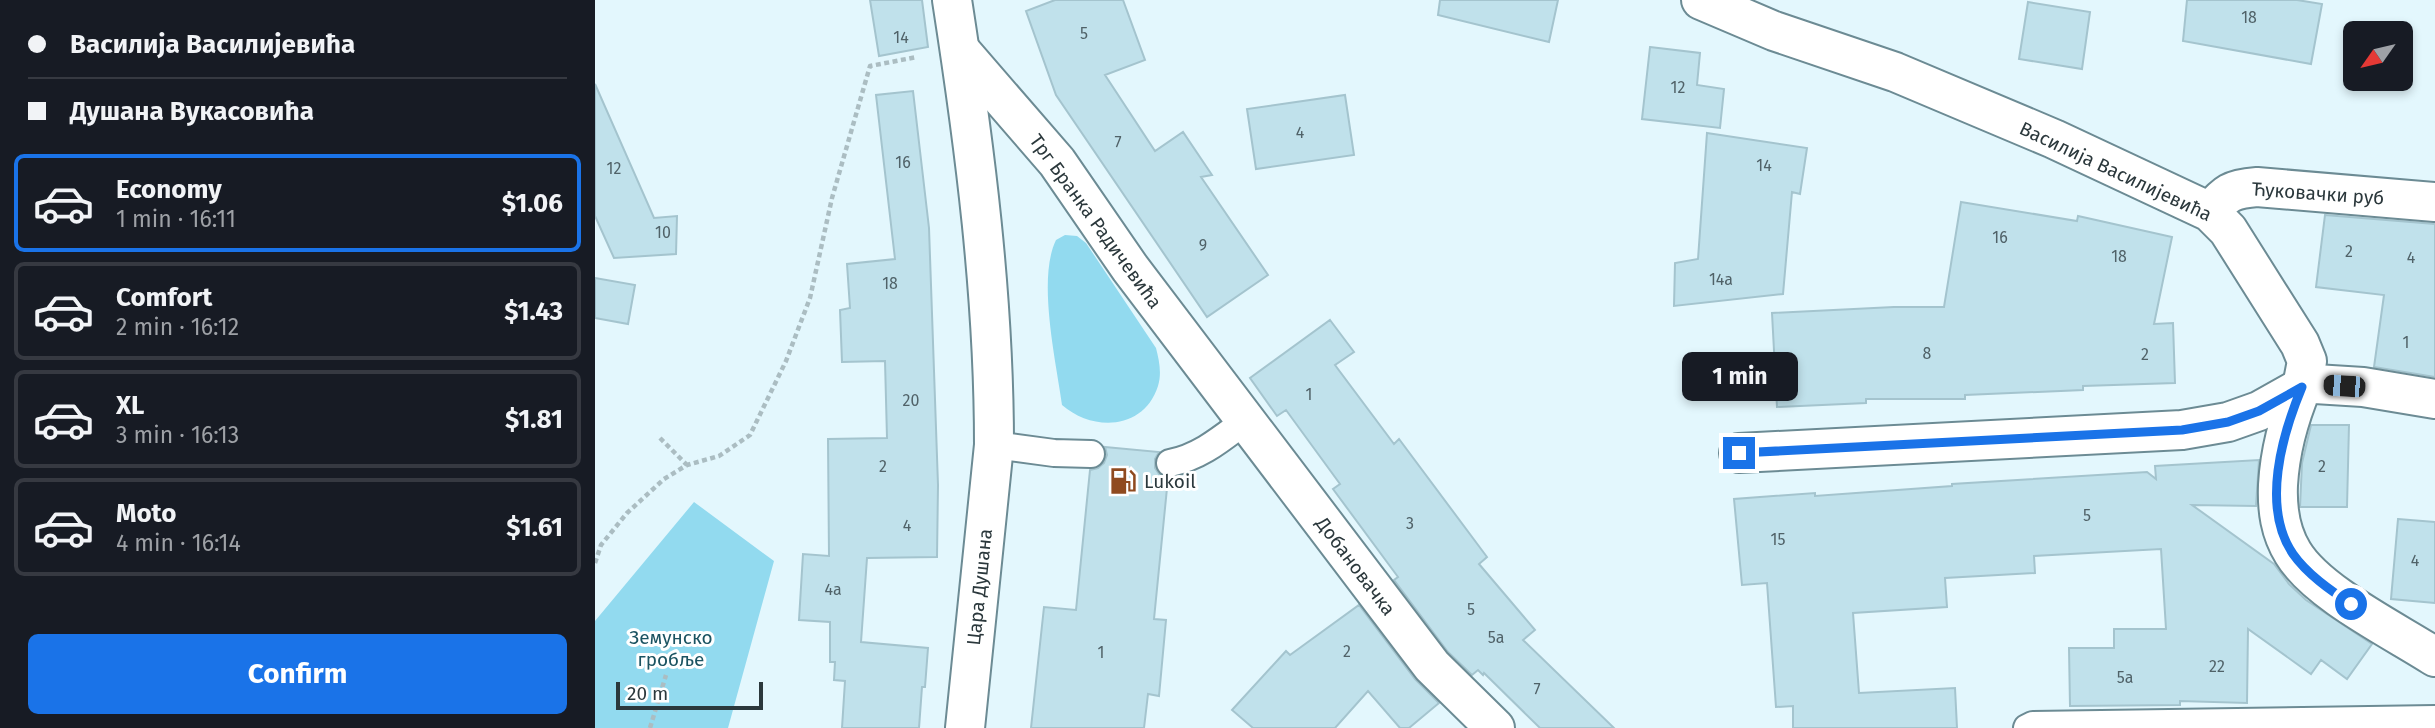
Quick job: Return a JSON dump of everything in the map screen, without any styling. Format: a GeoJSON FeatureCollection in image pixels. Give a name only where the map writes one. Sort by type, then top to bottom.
{"type":"FeatureCollection","features":[{"type":"Feature","properties":{"kind":"street"},"geometry":{"type":"LineString","coordinates":[[952,0],[982,210],[994,399],[994,445]]}},
{"type":"Feature","properties":{"kind":"street","name":"Василија Василијевића"},"geometry":{"type":"LineString","coordinates":[[1701,0],[1774,31],[1907,77],[2054,139],[2210,212],[2228,230],[2300,344],[2307,361],[2302,387],[2290,415],[2281,448],[2277,506],[2280,525],[2287,542],[2306,569],[2332,592],[2435,657]]}},
{"type":"Feature","properties":{"kind":"street","name":"Трг Бранка Радичевића"},"geometry":{"type":"LineString","coordinates":[[960,50],[1057,162],[1129,268],[1235,409]]}},
{"type":"Feature","properties":{"kind":"street","name":"Ћуковачки руб"},"geometry":{"type":"LineString","coordinates":[[2210,212],[2227,193],[2240,188],[2257,187],[2435,202]]}},
{"type":"Feature","properties":{"kind":"street"},"geometry":{"type":"LineString","coordinates":[[1739,453],[2182,430],[2228,422],[2259,411],[2302,387],[2315,384],[2363,387],[2435,399]]}},
{"type":"Feature","properties":{"kind":"street","name":"Добановачка"},"geometry":{"type":"LineString","coordinates":[[1235,409],[1431,666],[1495,728]]}},
{"type":"Feature","properties":{"kind":"street","name":"Цара Душана"},"geometry":{"type":"LineString","coordinates":[[965,728],[994,445]]}},
{"type":"Feature","properties":{"kind":"lane"},"geometry":{"type":"LineString","coordinates":[[1170,463],[1189,459],[1200,453],[1235,409]]}},
{"type":"Feature","properties":{"kind":"lane"},"geometry":{"type":"LineString","coordinates":[[994,445],[1054,453],[1091,454]]}},
{"type":"Feature","properties":{"kind":"lane"},"geometry":{"type":"LineString","coordinates":[[2027,728],[2033,725],[2435,719]]}},
{"type":"Feature","properties":{"kind":"path"},"geometry":{"type":"LineString","coordinates":[[595,563],[601,545],[627,513],[664,479],[687,465],[719,456],[750,435],[786,360],[810,299],[832,198],[870,66],[922,56]]}},
{"type":"Feature","properties":{"kind":"path"},"geometry":{"type":"LineString","coordinates":[[660,439],[687,465]]}},
{"type":"Feature","properties":{"kind":"path"},"geometry":{"type":"LineString","coordinates":[[650,728],[666,675]]}},
{"type":"Feature","properties":{"kind":"green space"},"geometry":{"type":"Polygon","coordinates":[[[1065,235],[1077,236],[1086,243],[1156,348],[1160,371],[1158,386],[1151,401],[1130,418],[1116,422],[1088,420],[1062,405],[1052,344],[1048,276],[1056,240],[1065,235]]]}},
{"type":"Feature","properties":{"kind":"green space","name":"Земунско гробље"},"geometry":{"type":"Polygon","coordinates":[[[694,502],[774,561],[728,728],[595,728],[595,621],[694,502]]]}},
{"type":"Feature","properties":{"kind":"building"},"geometry":{"type":"Polygon","coordinates":[[[870,0],[922,0],[928,47],[879,56],[870,0]]]}},
{"type":"Feature","properties":{"kind":"building"},"geometry":{"type":"Polygon","coordinates":[[[1055,0],[1123,0],[1145,60],[1105,75],[1155,151],[1183,132],[1212,175],[1201,177],[1268,275],[1207,317],[1056,95],[1026,11],[1055,0]]]}},
{"type":"Feature","properties":{"kind":"building"},"geometry":{"type":"Polygon","coordinates":[[[1440,0],[1558,0],[1549,42],[1438,15],[1440,0]]]}},
{"type":"Feature","properties":{"kind":"building"},"geometry":{"type":"Polygon","coordinates":[[[2187,0],[2297,0],[2322,4],[2311,64],[2183,41],[2187,0]]]}},
{"type":"Feature","properties":{"kind":"building"},"geometry":{"type":"Polygon","coordinates":[[[2028,2],[2090,12],[2082,69],[2019,59],[2028,2]]]}},
{"type":"Feature","properties":{"kind":"building"},"geometry":{"type":"Polygon","coordinates":[[[1650,47],[1700,53],[1697,85],[1724,89],[1720,128],[1642,119],[1650,47]]]}},
{"type":"Feature","properties":{"kind":"building"},"geometry":{"type":"Polygon","coordinates":[[[595,84],[654,218],[677,216],[676,254],[614,258],[595,216],[595,84]]]}},
{"type":"Feature","properties":{"kind":"building"},"geometry":{"type":"Polygon","coordinates":[[[913,91],[929,228],[938,485],[937,557],[867,558],[861,642],[928,648],[925,687],[922,687],[919,728],[842,728],[845,681],[834,680],[835,662],[830,662],[830,622],[799,620],[803,554],[829,556],[828,439],[887,438],[885,361],[842,362],[840,310],[850,308],[847,264],[895,259],[876,95],[913,91]]]}},
{"type":"Feature","properties":{"kind":"building"},"geometry":{"type":"Polygon","coordinates":[[[1345,95],[1354,155],[1256,169],[1247,109],[1345,95]]]}},
{"type":"Feature","properties":{"kind":"building"},"geometry":{"type":"Polygon","coordinates":[[[1707,133],[1807,148],[1800,194],[1792,192],[1783,294],[1674,306],[1675,263],[1698,259],[1707,133]]]}},
{"type":"Feature","properties":{"kind":"building"},"geometry":{"type":"Polygon","coordinates":[[[1961,202],[2077,221],[2078,216],[2172,237],[2154,324],[2173,323],[2175,383],[2083,386],[2083,390],[1965,395],[1965,399],[1866,399],[1866,403],[1777,407],[1772,313],[1944,307],[1961,202]]]}},
{"type":"Feature","properties":{"kind":"building"},"geometry":{"type":"Polygon","coordinates":[[[2325,215],[2435,224],[2435,377],[2374,367],[2384,295],[2316,287],[2325,215]]]}},
{"type":"Feature","properties":{"kind":"building"},"geometry":{"type":"Polygon","coordinates":[[[595,278],[635,285],[628,324],[595,318],[595,278]]]}},
{"type":"Feature","properties":{"kind":"building"},"geometry":{"type":"Polygon","coordinates":[[[1330,320],[1354,352],[1335,365],[1394,444],[1399,439],[1487,557],[1479,564],[1535,630],[1523,640],[1614,728],[1540,728],[1484,673],[1483,675],[1478,670],[1472,675],[1448,652],[1394,580],[1398,577],[1333,489],[1340,484],[1286,410],[1277,416],[1250,378],[1330,320]]]}},
{"type":"Feature","properties":{"kind":"building"},"geometry":{"type":"Polygon","coordinates":[[[2311,425],[2349,425],[2347,507],[2300,507],[2302,463],[2311,425]]]}},
{"type":"Feature","properties":{"kind":"building"},"geometry":{"type":"Polygon","coordinates":[[[1105,447],[1159,452],[1155,459],[1155,468],[1159,474],[1168,478],[1154,619],[1166,620],[1159,696],[1148,694],[1144,728],[1031,728],[1044,607],[1076,610],[1090,470],[1104,463],[1107,455],[1105,447]]]}},
{"type":"Feature","properties":{"kind":"building"},"geometry":{"type":"Polygon","coordinates":[[[2259,460],[2256,506],[2192,505],[2274,564],[2306,600],[2372,644],[2347,679],[2321,660],[2311,674],[2248,629],[2247,703],[2180,701],[2180,705],[2070,706],[2069,648],[2114,648],[2114,629],[2166,629],[2161,549],[2034,556],[2035,573],[1945,578],[1947,607],[1853,613],[1859,693],[1955,688],[1957,728],[1793,728],[1793,706],[1776,707],[1767,583],[1742,585],[1734,499],[1815,493],[1815,496],[2147,472],[2156,479],[2155,466],[2259,460]]]}},
{"type":"Feature","properties":{"kind":"building"},"geometry":{"type":"Polygon","coordinates":[[[2398,519],[2435,522],[2435,603],[2391,599],[2398,519]]]}},
{"type":"Feature","properties":{"kind":"building"},"geometry":{"type":"Polygon","coordinates":[[[1359,605],[1415,679],[1439,703],[1409,728],[1400,728],[1368,691],[1335,728],[1253,728],[1232,710],[1286,651],[1290,655],[1359,605]]]}},
{"type":"Feature","properties":{"kind":"place","name":"Lukoil"},"geometry":{"type":"Point","coordinates":[1123,481]}},
{"type":"Feature","properties":{"kind":"route"},"geometry":{"type":"LineString","coordinates":[[1739,453],[2182,430],[2228,422],[2259,411],[2302,387],[2290,415],[2281,448],[2277,506],[2280,525],[2294,555],[2306,569],[2332,592],[2351,604]]}}]}
